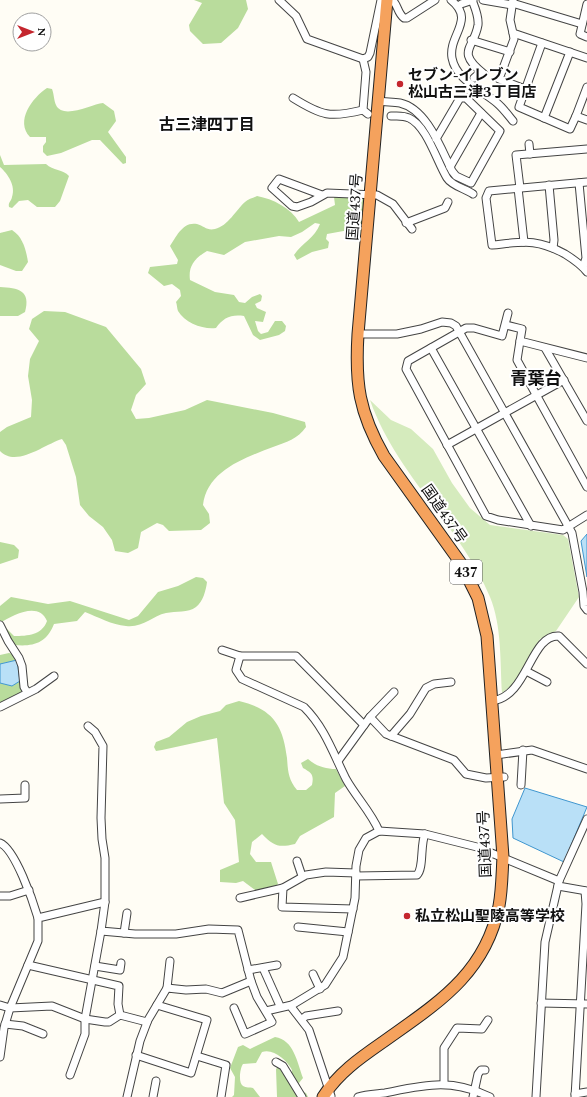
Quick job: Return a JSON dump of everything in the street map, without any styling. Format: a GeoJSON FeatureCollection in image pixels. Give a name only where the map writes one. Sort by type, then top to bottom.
{"type":"FeatureCollection","features":[{"type":"Feature","properties":{"kind":"highway","name":"国道437号"},"geometry":{"type":"LineString","coordinates":[[382,101],[387,0]]}},
{"type":"Feature","properties":{"kind":"highway","name":"国道437号"},"geometry":{"type":"LineString","coordinates":[[328,1094],[352,1073],[442,1007],[461,991],[475,976],[485,962],[494,943],[504,916],[508,890],[495,700],[494,635],[484,595],[465,559],[380,437],[365,395],[361,334],[382,101],[393,0]]}},
{"type":"Feature","properties":{"kind":"street"},"geometry":{"type":"LineString","coordinates":[[279,0],[296,16],[310,42],[321,44],[363,59],[368,57],[370,53],[381,0]]}},
{"type":"Feature","properties":{"kind":"street"},"geometry":{"type":"LineString","coordinates":[[393,0],[399,14],[404,18],[407,18],[435,0]]}},
{"type":"Feature","properties":{"kind":"street"},"geometry":{"type":"LineString","coordinates":[[451,0],[462,15],[462,22],[453,43],[452,59],[455,66],[462,76],[476,89],[498,104],[513,121]]}},
{"type":"Feature","properties":{"kind":"street"},"geometry":{"type":"LineString","coordinates":[[461,4],[472,0],[478,16],[478,25],[468,51],[472,62],[482,73],[474,78]]}},
{"type":"Feature","properties":{"kind":"street"},"geometry":{"type":"LineString","coordinates":[[483,0],[512,3],[582,24]]}},
{"type":"Feature","properties":{"kind":"street"},"geometry":{"type":"LineString","coordinates":[[512,3],[510,27],[514,39],[499,79],[526,88]]}},
{"type":"Feature","properties":{"kind":"street"},"geometry":{"type":"LineString","coordinates":[[587,4],[580,34],[587,37]]}},
{"type":"Feature","properties":{"kind":"street"},"geometry":{"type":"LineString","coordinates":[[513,33],[587,58]]}},
{"type":"Feature","properties":{"kind":"street"},"geometry":{"type":"LineString","coordinates":[[471,40],[510,52]]}},
{"type":"Feature","properties":{"kind":"street"},"geometry":{"type":"LineString","coordinates":[[542,43],[519,107],[570,129],[587,89]]}},
{"type":"Feature","properties":{"kind":"street"},"geometry":{"type":"LineString","coordinates":[[544,118],[570,52]]}},
{"type":"Feature","properties":{"kind":"street"},"geometry":{"type":"LineString","coordinates":[[293,98],[308,107],[328,115],[336,116],[366,112],[366,72],[363,59]]}},
{"type":"Feature","properties":{"kind":"street"},"geometry":{"type":"LineString","coordinates":[[382,101],[402,103],[424,120],[456,176],[471,183],[500,132],[466,98],[460,98],[436,139]]}},
{"type":"Feature","properties":{"kind":"street"},"geometry":{"type":"LineString","coordinates":[[450,167],[481,113]]}},
{"type":"Feature","properties":{"kind":"street"},"geometry":{"type":"LineString","coordinates":[[391,116],[410,118],[417,124],[435,152],[448,179],[473,194]]}},
{"type":"Feature","properties":{"kind":"street"},"geometry":{"type":"LineString","coordinates":[[576,116],[587,120]]}},
{"type":"Feature","properties":{"kind":"street"},"geometry":{"type":"LineString","coordinates":[[529,144],[530,154]]}},
{"type":"Feature","properties":{"kind":"street"},"geometry":{"type":"LineString","coordinates":[[524,242],[516,155],[587,149]]}},
{"type":"Feature","properties":{"kind":"street"},"geometry":{"type":"LineString","coordinates":[[322,195],[279,178],[272,188],[292,206],[297,207],[311,202],[322,195],[335,192],[374,195],[393,204],[412,229]]}},
{"type":"Feature","properties":{"kind":"street"},"geometry":{"type":"LineString","coordinates":[[578,183],[586,258],[585,269],[543,243],[524,242],[492,245],[486,198],[489,191],[587,182]]}},
{"type":"Feature","properties":{"kind":"street"},"geometry":{"type":"LineString","coordinates":[[550,185],[554,240],[553,248]]}},
{"type":"Feature","properties":{"kind":"street"},"geometry":{"type":"LineString","coordinates":[[406,223],[445,208],[448,202]]}},
{"type":"Feature","properties":{"kind":"street"},"geometry":{"type":"LineString","coordinates":[[508,313],[502,336],[474,328],[466,328],[408,361],[406,369],[486,516],[498,520],[563,530],[587,515]]}},
{"type":"Feature","properties":{"kind":"street"},"geometry":{"type":"LineString","coordinates":[[361,334],[386,335],[408,332],[447,322],[456,326],[568,527],[575,547],[584,592],[584,606],[587,610]]}},
{"type":"Feature","properties":{"kind":"street"},"geometry":{"type":"LineString","coordinates":[[506,325],[522,329],[517,360],[587,487]]}},
{"type":"Feature","properties":{"kind":"street"},"geometry":{"type":"LineString","coordinates":[[520,341],[587,358]]}},
{"type":"Feature","properties":{"kind":"street"},"geometry":{"type":"LineString","coordinates":[[431,348],[531,526]]}},
{"type":"Feature","properties":{"kind":"street"},"geometry":{"type":"LineString","coordinates":[[545,348],[587,421]]}},
{"type":"Feature","properties":{"kind":"street"},"geometry":{"type":"LineString","coordinates":[[447,444],[564,380]]}},
{"type":"Feature","properties":{"kind":"street"},"geometry":{"type":"LineString","coordinates":[[0,625],[19,658],[22,666],[24,686],[27,692]]}},
{"type":"Feature","properties":{"kind":"street"},"geometry":{"type":"LineString","coordinates":[[495,700],[506,698],[516,689],[543,642],[557,635],[587,664]]}},
{"type":"Feature","properties":{"kind":"street"},"geometry":{"type":"LineString","coordinates":[[222,650],[240,656],[296,656],[364,725]]}},
{"type":"Feature","properties":{"kind":"street"},"geometry":{"type":"LineString","coordinates":[[240,656],[236,670],[237,675],[272,694],[304,707],[320,726],[347,780],[376,823],[379,831]]}},
{"type":"Feature","properties":{"kind":"street"},"geometry":{"type":"LineString","coordinates":[[526,672],[547,682]]}},
{"type":"Feature","properties":{"kind":"street"},"geometry":{"type":"LineString","coordinates":[[0,707],[54,676]]}},
{"type":"Feature","properties":{"kind":"street"},"geometry":{"type":"LineString","coordinates":[[391,736],[410,714],[426,688],[434,684],[451,682]]}},
{"type":"Feature","properties":{"kind":"street"},"geometry":{"type":"LineString","coordinates":[[338,761],[370,717],[394,692]]}},
{"type":"Feature","properties":{"kind":"street"},"geometry":{"type":"LineString","coordinates":[[370,717],[386,734],[454,760],[466,774],[479,777],[500,777]]}},
{"type":"Feature","properties":{"kind":"street"},"geometry":{"type":"LineString","coordinates":[[70,1075],[85,1034],[85,1019],[105,902],[105,858],[101,818],[103,746],[98,735],[88,726]]}},
{"type":"Feature","properties":{"kind":"street"},"geometry":{"type":"LineString","coordinates":[[521,785],[523,750]]}},
{"type":"Feature","properties":{"kind":"street"},"geometry":{"type":"LineString","coordinates":[[499,754],[532,750],[587,769]]}},
{"type":"Feature","properties":{"kind":"street"},"geometry":{"type":"LineString","coordinates":[[0,799],[25,798],[25,785]]}},
{"type":"Feature","properties":{"kind":"street"},"geometry":{"type":"LineString","coordinates":[[536,1097],[545,942],[558,884],[587,819]]}},
{"type":"Feature","properties":{"kind":"street"},"geometry":{"type":"LineString","coordinates":[[266,1011],[280,1006],[292,1005],[320,989],[340,964],[343,957],[353,909],[356,874],[361,844],[366,838],[379,831],[425,834],[476,848],[505,858],[558,884],[586,891],[584,1004],[575,1095],[587,1092]]}},
{"type":"Feature","properties":{"kind":"street"},"geometry":{"type":"LineString","coordinates":[[240,898],[283,888],[302,876],[326,872],[417,875],[421,869],[422,841],[425,834]]}},
{"type":"Feature","properties":{"kind":"street"},"geometry":{"type":"LineString","coordinates":[[0,843],[7,847],[29,890],[38,918],[38,941],[10,1008],[5,1024],[0,1057]]}},
{"type":"Feature","properties":{"kind":"street"},"geometry":{"type":"LineString","coordinates":[[297,862],[302,876]]}},
{"type":"Feature","properties":{"kind":"street"},"geometry":{"type":"LineString","coordinates":[[283,888],[282,907],[353,909]]}},
{"type":"Feature","properties":{"kind":"street"},"geometry":{"type":"LineString","coordinates":[[0,896],[10,896],[29,890]]}},
{"type":"Feature","properties":{"kind":"street"},"geometry":{"type":"LineString","coordinates":[[38,918],[105,902]]}},
{"type":"Feature","properties":{"kind":"street"},"geometry":{"type":"LineString","coordinates":[[124,933],[127,913]]}},
{"type":"Feature","properties":{"kind":"street"},"geometry":{"type":"LineString","coordinates":[[298,927],[348,932]]}},
{"type":"Feature","properties":{"kind":"street"},"geometry":{"type":"LineString","coordinates":[[101,931],[176,934],[209,929],[238,930],[251,981],[257,997],[272,1022],[245,1034],[234,1008]]}},
{"type":"Feature","properties":{"kind":"street"},"geometry":{"type":"LineString","coordinates":[[126,1097],[136,1055],[147,1022],[167,988],[170,961]]}},
{"type":"Feature","properties":{"kind":"street"},"geometry":{"type":"LineString","coordinates":[[95,966],[120,970],[121,963]]}},
{"type":"Feature","properties":{"kind":"street"},"geometry":{"type":"LineString","coordinates":[[28,965],[119,986],[118,1004],[120,1015]]}},
{"type":"Feature","properties":{"kind":"street"},"geometry":{"type":"LineString","coordinates":[[248,970],[277,965]]}},
{"type":"Feature","properties":{"kind":"street"},"geometry":{"type":"LineString","coordinates":[[263,968],[280,1006]]}},
{"type":"Feature","properties":{"kind":"street"},"geometry":{"type":"LineString","coordinates":[[313,974],[320,989]]}},
{"type":"Feature","properties":{"kind":"street"},"geometry":{"type":"LineString","coordinates":[[167,988],[186,990],[206,989],[222,994],[251,981]]}},
{"type":"Feature","properties":{"kind":"street"},"geometry":{"type":"LineString","coordinates":[[541,1003],[584,1004]]}},
{"type":"Feature","properties":{"kind":"street"},"geometry":{"type":"LineString","coordinates":[[0,1005],[10,1008],[52,1006],[85,1019],[110,1022],[120,1015],[147,1022]]}},
{"type":"Feature","properties":{"kind":"street"},"geometry":{"type":"LineString","coordinates":[[136,1055],[192,1074],[206,1020],[157,1005]]}},
{"type":"Feature","properties":{"kind":"street"},"geometry":{"type":"LineString","coordinates":[[292,1005],[292,1008],[310,1030],[328,1094]]}},
{"type":"Feature","properties":{"kind":"street"},"geometry":{"type":"LineString","coordinates":[[302,1019],[306,1016],[338,1011]]}},
{"type":"Feature","properties":{"kind":"street"},"geometry":{"type":"LineString","coordinates":[[444,1084],[444,1048],[457,1028],[482,1029],[488,1020]]}},
{"type":"Feature","properties":{"kind":"street"},"geometry":{"type":"LineString","coordinates":[[5,1024],[23,1026],[43,1034]]}},
{"type":"Feature","properties":{"kind":"street"},"geometry":{"type":"LineString","coordinates":[[197,1056],[226,1065],[221,1097]]}},
{"type":"Feature","properties":{"kind":"street"},"geometry":{"type":"LineString","coordinates":[[276,1062],[283,1066],[302,1097]]}},
{"type":"Feature","properties":{"kind":"street"},"geometry":{"type":"LineString","coordinates":[[473,1094],[478,1074],[480,1070],[485,1070]]}},
{"type":"Feature","properties":{"kind":"street"},"geometry":{"type":"LineString","coordinates":[[153,1097],[156,1081]]}},
{"type":"Feature","properties":{"kind":"street"},"geometry":{"type":"LineString","coordinates":[[358,1097],[417,1086],[444,1084],[473,1094],[490,1097]]}},
{"type":"Feature","properties":{"kind":"green space"},"geometry":{"type":"Polygon","coordinates":[[[194,0],[246,0],[248,9],[238,28],[221,43],[203,44],[190,31],[189,25],[202,3],[194,0]]]}},
{"type":"Feature","properties":{"kind":"green space"},"geometry":{"type":"Polygon","coordinates":[[[47,88],[52,89],[56,105],[65,111],[78,110],[103,103],[114,111],[116,121],[108,132],[126,157],[126,163],[123,164],[100,140],[92,140],[61,153],[47,156],[43,152],[46,137],[30,137],[24,124],[27,110],[41,92],[47,88]]]}},
{"type":"Feature","properties":{"kind":"green space"},"geometry":{"type":"Polygon","coordinates":[[[0,155],[4,165],[46,164],[67,174],[69,176],[60,201],[55,207],[37,207],[28,200],[19,201],[12,208],[9,207],[13,189],[6,173],[0,167],[0,155]]]}},
{"type":"Feature","properties":{"kind":"green space"},"geometry":{"type":"Polygon","coordinates":[[[257,196],[269,199],[286,208],[296,217],[299,222],[335,205],[334,197],[363,198],[365,204],[363,239],[354,241],[349,230],[327,234],[326,239],[329,242],[328,248],[312,252],[297,260],[294,255],[318,229],[320,224],[315,223],[302,232],[291,237],[279,236],[245,242],[224,255],[207,251],[193,263],[190,271],[190,280],[215,292],[234,295],[239,302],[245,303],[252,297],[260,294],[262,296],[261,301],[255,304],[257,308],[266,312],[263,322],[255,321],[258,331],[261,334],[268,332],[275,321],[282,321],[286,326],[285,331],[279,335],[260,340],[253,335],[244,316],[231,316],[216,328],[206,328],[195,325],[185,319],[178,310],[176,302],[181,296],[180,290],[172,284],[164,286],[148,273],[150,267],[177,264],[178,260],[170,246],[177,234],[184,227],[197,224],[210,229],[220,227],[228,221],[246,201],[257,196]]]}},
{"type":"Feature","properties":{"kind":"green space"},"geometry":{"type":"Polygon","coordinates":[[[12,230],[19,236],[26,253],[28,262],[22,271],[16,271],[0,265],[0,233],[12,230]]]}},
{"type":"Feature","properties":{"kind":"green space"},"geometry":{"type":"Polygon","coordinates":[[[0,287],[12,288],[22,292],[26,299],[25,312],[18,316],[0,316],[0,287]]]}},
{"type":"Feature","properties":{"kind":"green space"},"geometry":{"type":"Polygon","coordinates":[[[44,311],[65,312],[106,327],[141,369],[146,384],[136,395],[131,410],[136,419],[149,418],[185,410],[207,400],[273,413],[305,422],[306,427],[291,440],[239,461],[219,475],[206,493],[203,505],[209,514],[210,523],[201,530],[169,531],[163,525],[157,523],[141,532],[138,548],[128,553],[115,551],[112,540],[103,527],[89,516],[80,505],[76,477],[66,445],[62,439],[22,456],[7,456],[0,451],[0,432],[7,427],[31,417],[32,400],[28,376],[30,359],[39,341],[29,329],[32,319],[44,311]]]}},
{"type":"Feature","properties":{"kind":"green space"},"geometry":{"type":"Polygon","coordinates":[[[370,400],[391,420],[411,429],[433,449],[452,483],[470,508],[490,525],[563,535],[568,539],[579,597],[556,631],[540,639],[514,684],[502,693],[499,632],[490,597],[477,571],[462,547],[411,476],[396,452],[381,427],[370,400]]]}},
{"type":"Feature","properties":{"kind":"green space"},"geometry":{"type":"Polygon","coordinates":[[[0,542],[14,545],[19,550],[18,558],[0,564],[0,542]]]}},
{"type":"Feature","properties":{"kind":"green space"},"geometry":{"type":"Polygon","coordinates":[[[196,577],[203,578],[207,582],[201,602],[193,609],[182,612],[166,613],[142,624],[132,626],[116,624],[85,612],[77,621],[54,624],[46,637],[35,644],[6,644],[1,637],[1,630],[7,629],[14,636],[34,634],[45,626],[47,621],[43,615],[32,611],[12,616],[0,623],[0,606],[11,597],[48,604],[70,601],[129,620],[138,616],[158,592],[178,586],[196,577]]]}},
{"type":"Feature","properties":{"kind":"green space"},"geometry":{"type":"Polygon","coordinates":[[[9,653],[13,654],[17,660],[0,664],[0,655],[9,653]]]}},
{"type":"Feature","properties":{"kind":"green space"},"geometry":{"type":"Polygon","coordinates":[[[20,681],[22,696],[0,707],[0,683],[12,686],[20,681]]]}},
{"type":"Feature","properties":{"kind":"green space"},"geometry":{"type":"Polygon","coordinates":[[[239,701],[251,704],[268,714],[274,720],[283,736],[288,771],[297,790],[306,790],[312,785],[312,775],[303,768],[301,763],[308,759],[321,767],[336,769],[345,786],[335,793],[334,817],[300,836],[295,844],[280,846],[270,841],[262,834],[252,842],[250,854],[256,862],[271,862],[278,884],[273,888],[255,890],[243,881],[236,883],[220,882],[220,870],[239,862],[235,820],[224,803],[217,738],[156,751],[154,747],[156,742],[169,737],[187,722],[201,716],[220,711],[226,705],[239,701]]]}},
{"type":"Feature","properties":{"kind":"green space"},"geometry":{"type":"Polygon","coordinates":[[[275,1037],[287,1042],[291,1047],[297,1059],[303,1078],[299,1083],[301,1091],[306,1093],[308,1097],[277,1097],[276,1069],[278,1067],[282,1069],[286,1078],[291,1076],[292,1070],[287,1062],[275,1053],[266,1051],[262,1052],[256,1063],[243,1064],[240,1072],[241,1084],[245,1087],[253,1088],[260,1097],[232,1097],[234,1095],[235,1077],[230,1068],[238,1047],[243,1045],[250,1049],[275,1037]]]}},
{"type":"Feature","properties":{"kind":"water"},"geometry":{"type":"Polygon","coordinates":[[[587,534],[587,577],[581,541],[587,534]]]}},
{"type":"Feature","properties":{"kind":"water"},"geometry":{"type":"Polygon","coordinates":[[[17,660],[20,681],[12,686],[0,683],[0,664],[17,660]]]}},
{"type":"Feature","properties":{"kind":"water"},"geometry":{"type":"Polygon","coordinates":[[[525,788],[587,807],[564,862],[513,838],[512,819],[525,788]]]}},
{"type":"Feature","properties":{"kind":"place","name":"セブン-イレブン 松山古三津3丁目店"},"geometry":{"type":"Point","coordinates":[400,84]}},
{"type":"Feature","properties":{"kind":"place","name":"私立松山聖陵高等学校"},"geometry":{"type":"Point","coordinates":[407,916]}},
{"type":"Feature","properties":{"kind":"district","name":"古三津四丁目"},"geometry":{"type":"Point","coordinates":[207,125]}},
{"type":"Feature","properties":{"kind":"district","name":"青葉台"},"geometry":{"type":"Point","coordinates":[536,379]}}]}
